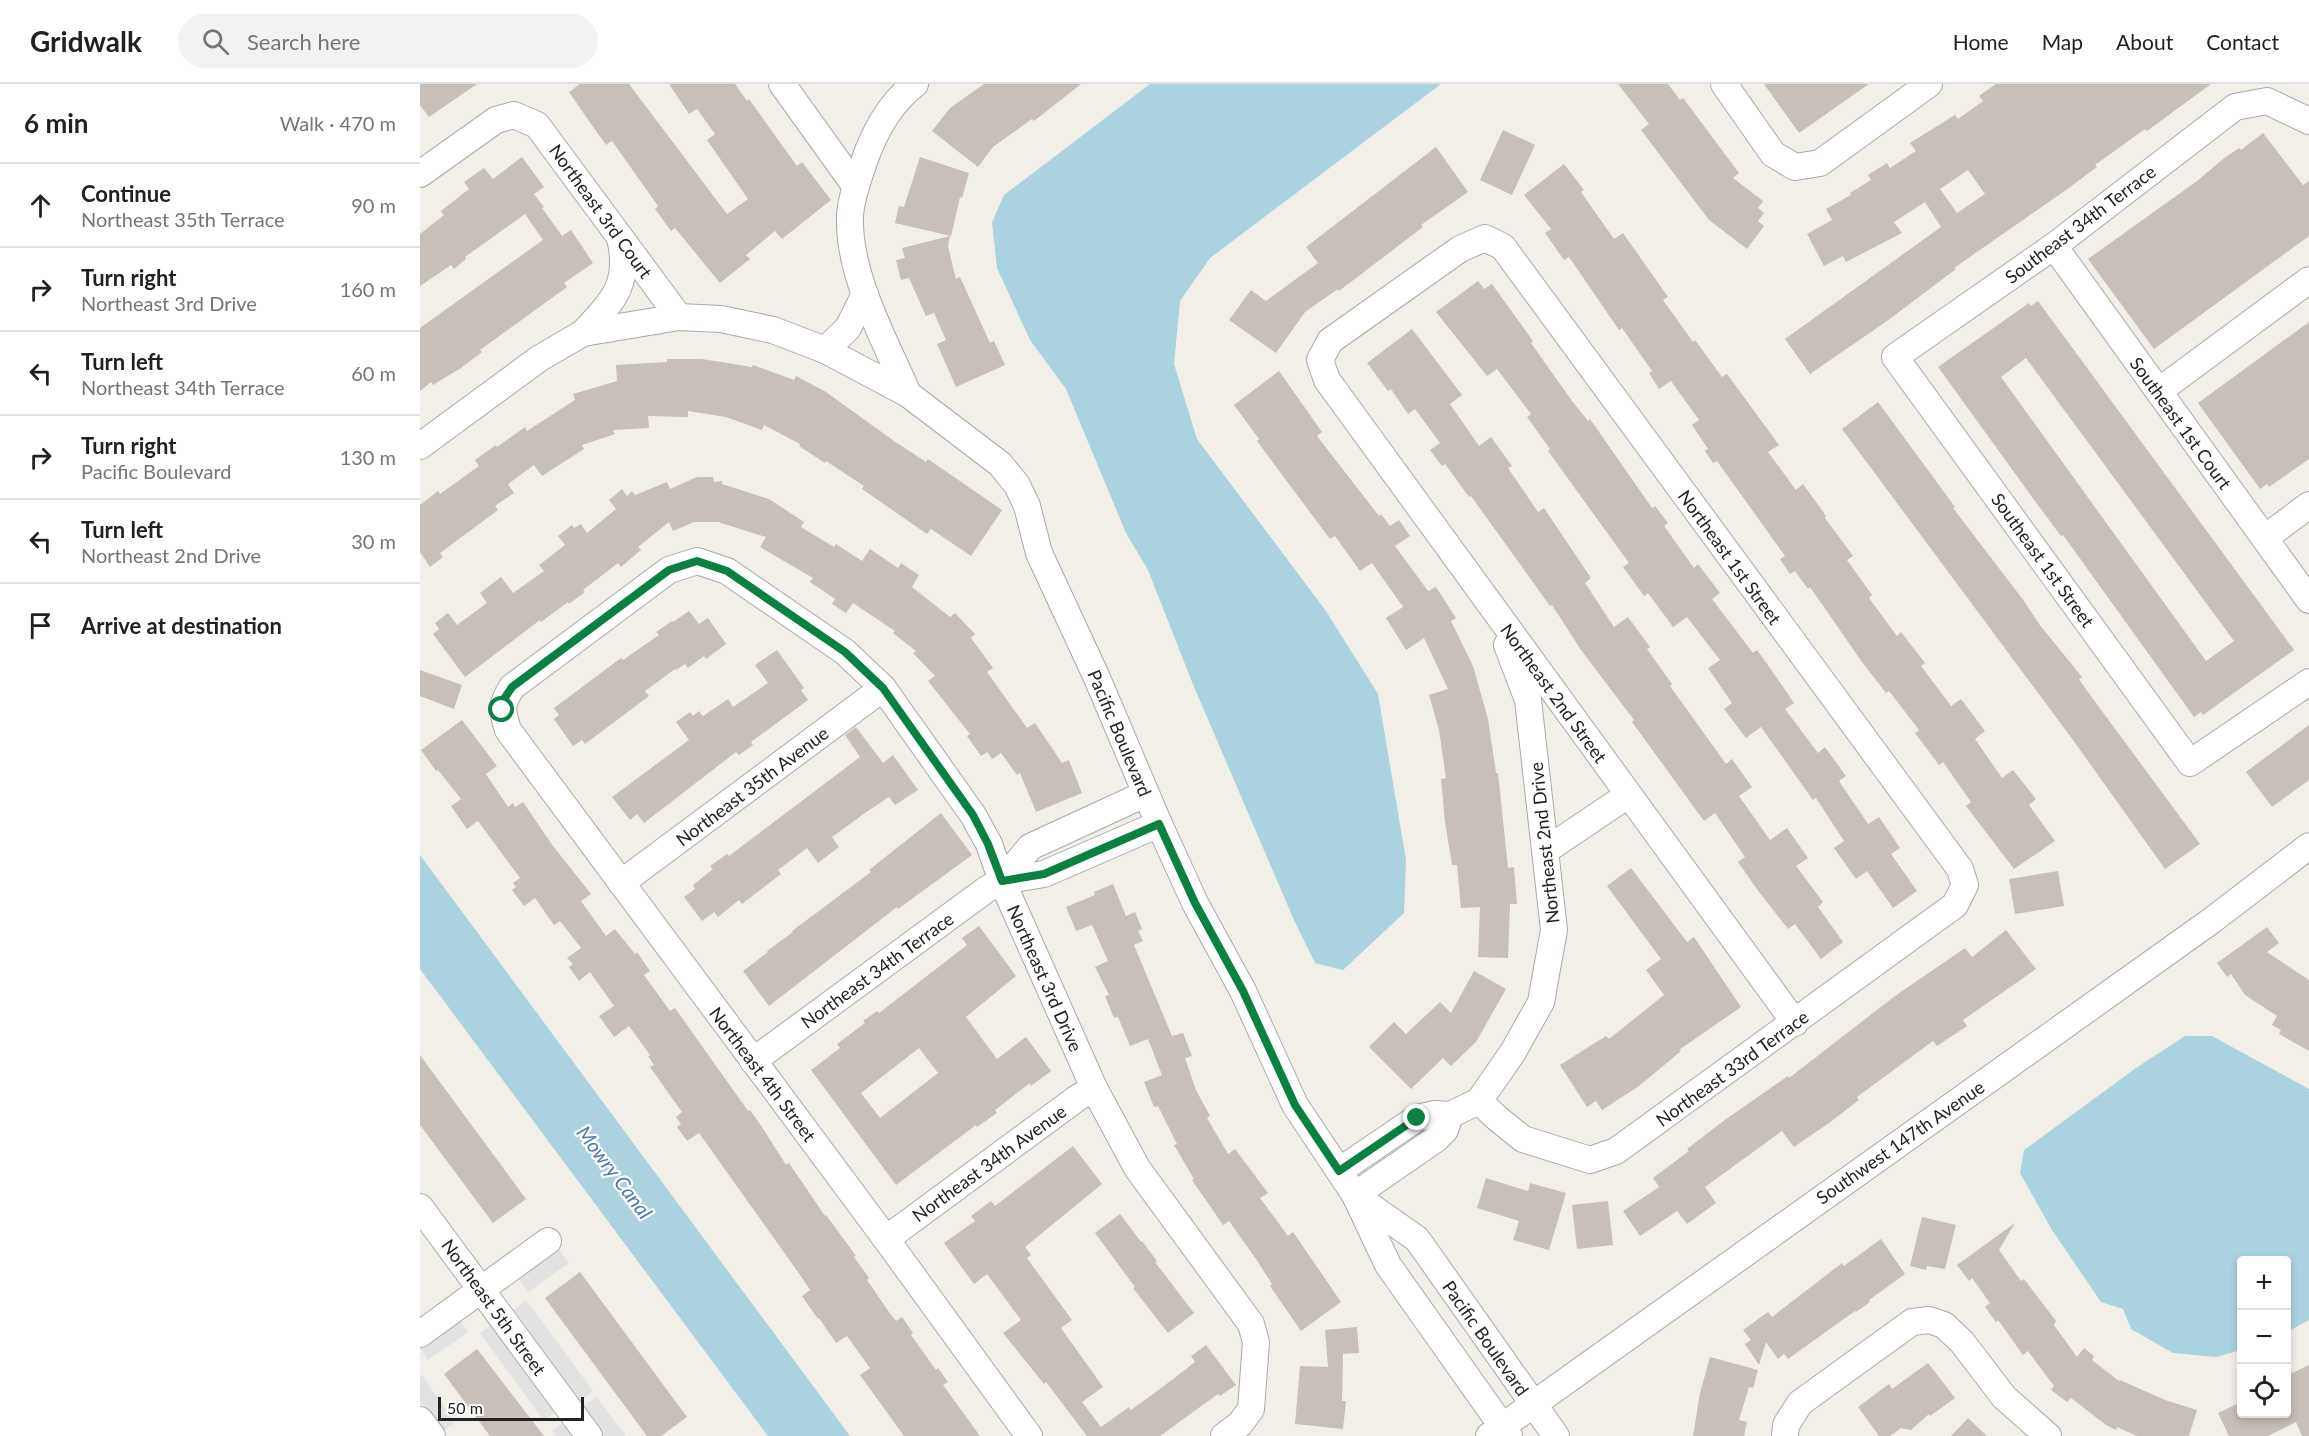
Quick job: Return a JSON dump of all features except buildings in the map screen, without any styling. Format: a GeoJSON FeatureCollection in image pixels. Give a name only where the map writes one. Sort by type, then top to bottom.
{"type":"FeatureCollection","features":[{"type":"Feature","properties":{"kind":"street"},"geometry":{"type":"LineString","coordinates":[[782,84],[856,187]]}},
{"type":"Feature","properties":{"kind":"street"},"geometry":{"type":"LineString","coordinates":[[908,394],[865,294],[854,255],[850,216],[856,187],[872,138],[901,94],[915,84]]}},
{"type":"Feature","properties":{"kind":"street"},"geometry":{"type":"LineString","coordinates":[[1724,84],[1773,154],[1795,167],[1820,163],[1929,84]]}},
{"type":"Feature","properties":{"kind":"street","name":"Southeast 34th Terrace"},"geometry":{"type":"LineString","coordinates":[[1895,357],[2054,246],[2235,107],[2267,101],[2309,121]]}},
{"type":"Feature","properties":{"kind":"street","name":"Northeast 3rd Court"},"geometry":{"type":"LineString","coordinates":[[420,174],[496,120],[514,115],[537,125],[679,317]]}},
{"type":"Feature","properties":{"kind":"street"},"geometry":{"type":"LineString","coordinates":[[420,446],[540,358],[583,333],[605,309],[622,282],[625,256],[620,237]]}},
{"type":"Feature","properties":{"kind":"street","name":"Northeast 1st Street"},"geometry":{"type":"LineString","coordinates":[[1320,360],[1330,341],[1460,249],[1485,238],[1503,248],[1960,869],[1965,885]]}},
{"type":"Feature","properties":{"kind":"street","name":"Southeast 1st Court"},"geometry":{"type":"LineString","coordinates":[[2054,246],[2309,600]]}},
{"type":"Feature","properties":{"kind":"street"},"geometry":{"type":"LineString","coordinates":[[2159,391],[2309,280]]}},
{"type":"Feature","properties":{"kind":"street"},"geometry":{"type":"LineString","coordinates":[[825,350],[848,328],[865,294]]}},
{"type":"Feature","properties":{"kind":"street","name":"Pacific Boulevard"},"geometry":{"type":"LineString","coordinates":[[583,333],[679,317],[721,319],[773,330],[825,350],[908,394],[999,465],[1017,485],[1027,506],[1039,553],[1096,678],[1145,794],[1195,903],[1243,991],[1295,1105],[1354,1195],[1388,1265],[1500,1433]]}},
{"type":"Feature","properties":{"kind":"street","name":"Southeast 1st Street"},"geometry":{"type":"LineString","coordinates":[[1895,357],[2190,764],[2309,682]]}},
{"type":"Feature","properties":{"kind":"street","name":"Northeast 2nd Street"},"geometry":{"type":"LineString","coordinates":[[1320,360],[1327,380],[1495,614],[1795,1023]]}},
{"type":"Feature","properties":{"kind":"street"},"geometry":{"type":"LineString","coordinates":[[2265,538],[2309,505]]}},
{"type":"Feature","properties":{"kind":"street","name":"Northeast 3rd Drive"},"geometry":{"type":"LineString","coordinates":[[502,710],[504,699],[512,687],[669,570],[697,561],[727,571],[737,577],[845,652],[883,688],[973,815],[988,844],[1002,881],[1094,1088],[1137,1168],[1251,1324],[1256,1342],[1251,1409],[1240,1424],[1224,1436]]}},
{"type":"Feature","properties":{"kind":"street","name":"Northeast 2nd Drive"},"geometry":{"type":"LineString","coordinates":[[1339,1171],[1417,1118],[1435,1114],[1450,1115],[1479,1101],[1513,1052],[1541,1002],[1554,930],[1528,700],[1495,614]]}},
{"type":"Feature","properties":{"kind":"street","name":"Northeast 35th Avenue"},"geometry":{"type":"LineString","coordinates":[[621,883],[883,688]]}},
{"type":"Feature","properties":{"kind":"street","name":"Northeast 4th Street"},"geometry":{"type":"LineString","coordinates":[[502,710],[508,730],[886,1239],[1029,1436]]}},
{"type":"Feature","properties":{"kind":"street","name":"Northeast 34th Terrace"},"geometry":{"type":"LineString","coordinates":[[1002,881],[1030,847],[1145,794]]}},
{"type":"Feature","properties":{"kind":"street"},"geometry":{"type":"LineString","coordinates":[[1545,851],[1628,795]]}},
{"type":"Feature","properties":{"kind":"street","name":"Northeast 34th Terrace"},"geometry":{"type":"LineString","coordinates":[[753,1061],[987,889],[1002,881],[1044,874],[1159,824]]}},
{"type":"Feature","properties":{"kind":"street","name":"Southwest 147th Avenue"},"geometry":{"type":"LineString","coordinates":[[1500,1433],[1534,1404],[2211,921],[2309,846]]}},
{"type":"Feature","properties":{"kind":"street","name":"Northeast 33rd Terrace"},"geometry":{"type":"LineString","coordinates":[[1479,1101],[1523,1138],[1590,1160],[1616,1151],[1795,1023],[1955,904],[1965,885]]}},
{"type":"Feature","properties":{"kind":"street","name":"Northeast 34th Avenue"},"geometry":{"type":"LineString","coordinates":[[886,1239],[1094,1088]]}},
{"type":"Feature","properties":{"kind":"street"},"geometry":{"type":"LineString","coordinates":[[1354,1195],[1436,1139],[1444,1130],[1450,1115]]}},
{"type":"Feature","properties":{"kind":"street","name":"Pacific Boulevard"},"geometry":{"type":"LineString","coordinates":[[1354,1195],[1417,1239],[1556,1436]]}},
{"type":"Feature","properties":{"kind":"street","name":"Northeast 5th Street"},"geometry":{"type":"LineString","coordinates":[[420,1207],[589,1436]]}},
{"type":"Feature","properties":{"kind":"street"},"geometry":{"type":"LineString","coordinates":[[1388,1265],[1402,1247],[1417,1239]]}},
{"type":"Feature","properties":{"kind":"street"},"geometry":{"type":"LineString","coordinates":[[420,1334],[548,1241]]}},
{"type":"Feature","properties":{"kind":"street"},"geometry":{"type":"LineString","coordinates":[[1785,1431],[1800,1403],[1912,1322],[1929,1320],[1944,1324],[1962,1341],[2004,1397],[2048,1436]]}},
{"type":"Feature","properties":{"kind":"street"},"geometry":{"type":"LineString","coordinates":[[420,1420],[432,1436]]}},
{"type":"Feature","properties":{"kind":"shaded area"},"geometry":{"type":"Polygon","coordinates":[[[557,1247],[569,1263],[528,1292],[517,1276],[557,1247]]]}},
{"type":"Feature","properties":{"kind":"shaded area"},"geometry":{"type":"Polygon","coordinates":[[[526,1300],[593,1391],[578,1403],[511,1312],[526,1300]]]}},
{"type":"Feature","properties":{"kind":"shaded area"},"geometry":{"type":"Polygon","coordinates":[[[458,1318],[468,1332],[428,1360],[420,1346],[458,1318]]]}},
{"type":"Feature","properties":{"kind":"shaded area"},"geometry":{"type":"Polygon","coordinates":[[[493,1323],[558,1411],[544,1421],[480,1333],[493,1323]]]}},
{"type":"Feature","properties":{"kind":"shaded area"},"geometry":{"type":"Polygon","coordinates":[[[422,1375],[455,1423],[442,1432],[420,1401],[420,1376],[422,1375]]]}},
{"type":"Feature","properties":{"kind":"shaded area"},"geometry":{"type":"Polygon","coordinates":[[[596,1397],[626,1436],[602,1436],[581,1408],[596,1397]]]}},
{"type":"Feature","properties":{"kind":"shaded area"},"geometry":{"type":"Polygon","coordinates":[[[565,1421],[575,1436],[556,1436],[552,1431],[565,1421]]]}},
{"type":"Feature","properties":{"kind":"water"},"geometry":{"type":"Polygon","coordinates":[[[1150,84],[1441,84],[1210,258],[1180,301],[1174,364],[1197,439],[1326,611],[1378,694],[1406,860],[1404,913],[1343,970],[1315,963],[1294,920],[1192,682],[1148,570],[1126,533],[1066,389],[1030,340],[997,268],[992,222],[1004,195],[1150,84]]]}},
{"type":"Feature","properties":{"kind":"water","name":"Mowry Canal"},"geometry":{"type":"Polygon","coordinates":[[[420,855],[850,1436],[768,1436],[420,969],[420,855]]]}},
{"type":"Feature","properties":{"kind":"water"},"geometry":{"type":"Polygon","coordinates":[[[2185,1036],[2212,1036],[2309,1089],[2309,1320],[2291,1330],[2291,1256],[2237,1256],[2237,1351],[2216,1357],[2173,1353],[2131,1329],[2123,1309],[2101,1302],[2052,1230],[2020,1173],[2024,1150],[2136,1068],[2185,1036]]]}},
{"type":"Feature","properties":{"kind":"route"},"geometry":{"type":"LineString","coordinates":[[502,710],[504,699],[512,687],[669,570],[697,561],[727,571],[845,652],[883,688],[973,815],[988,844],[1002,881],[1044,874],[1159,824],[1195,903],[1243,991],[1295,1105],[1339,1171],[1417,1118]]}}]}
